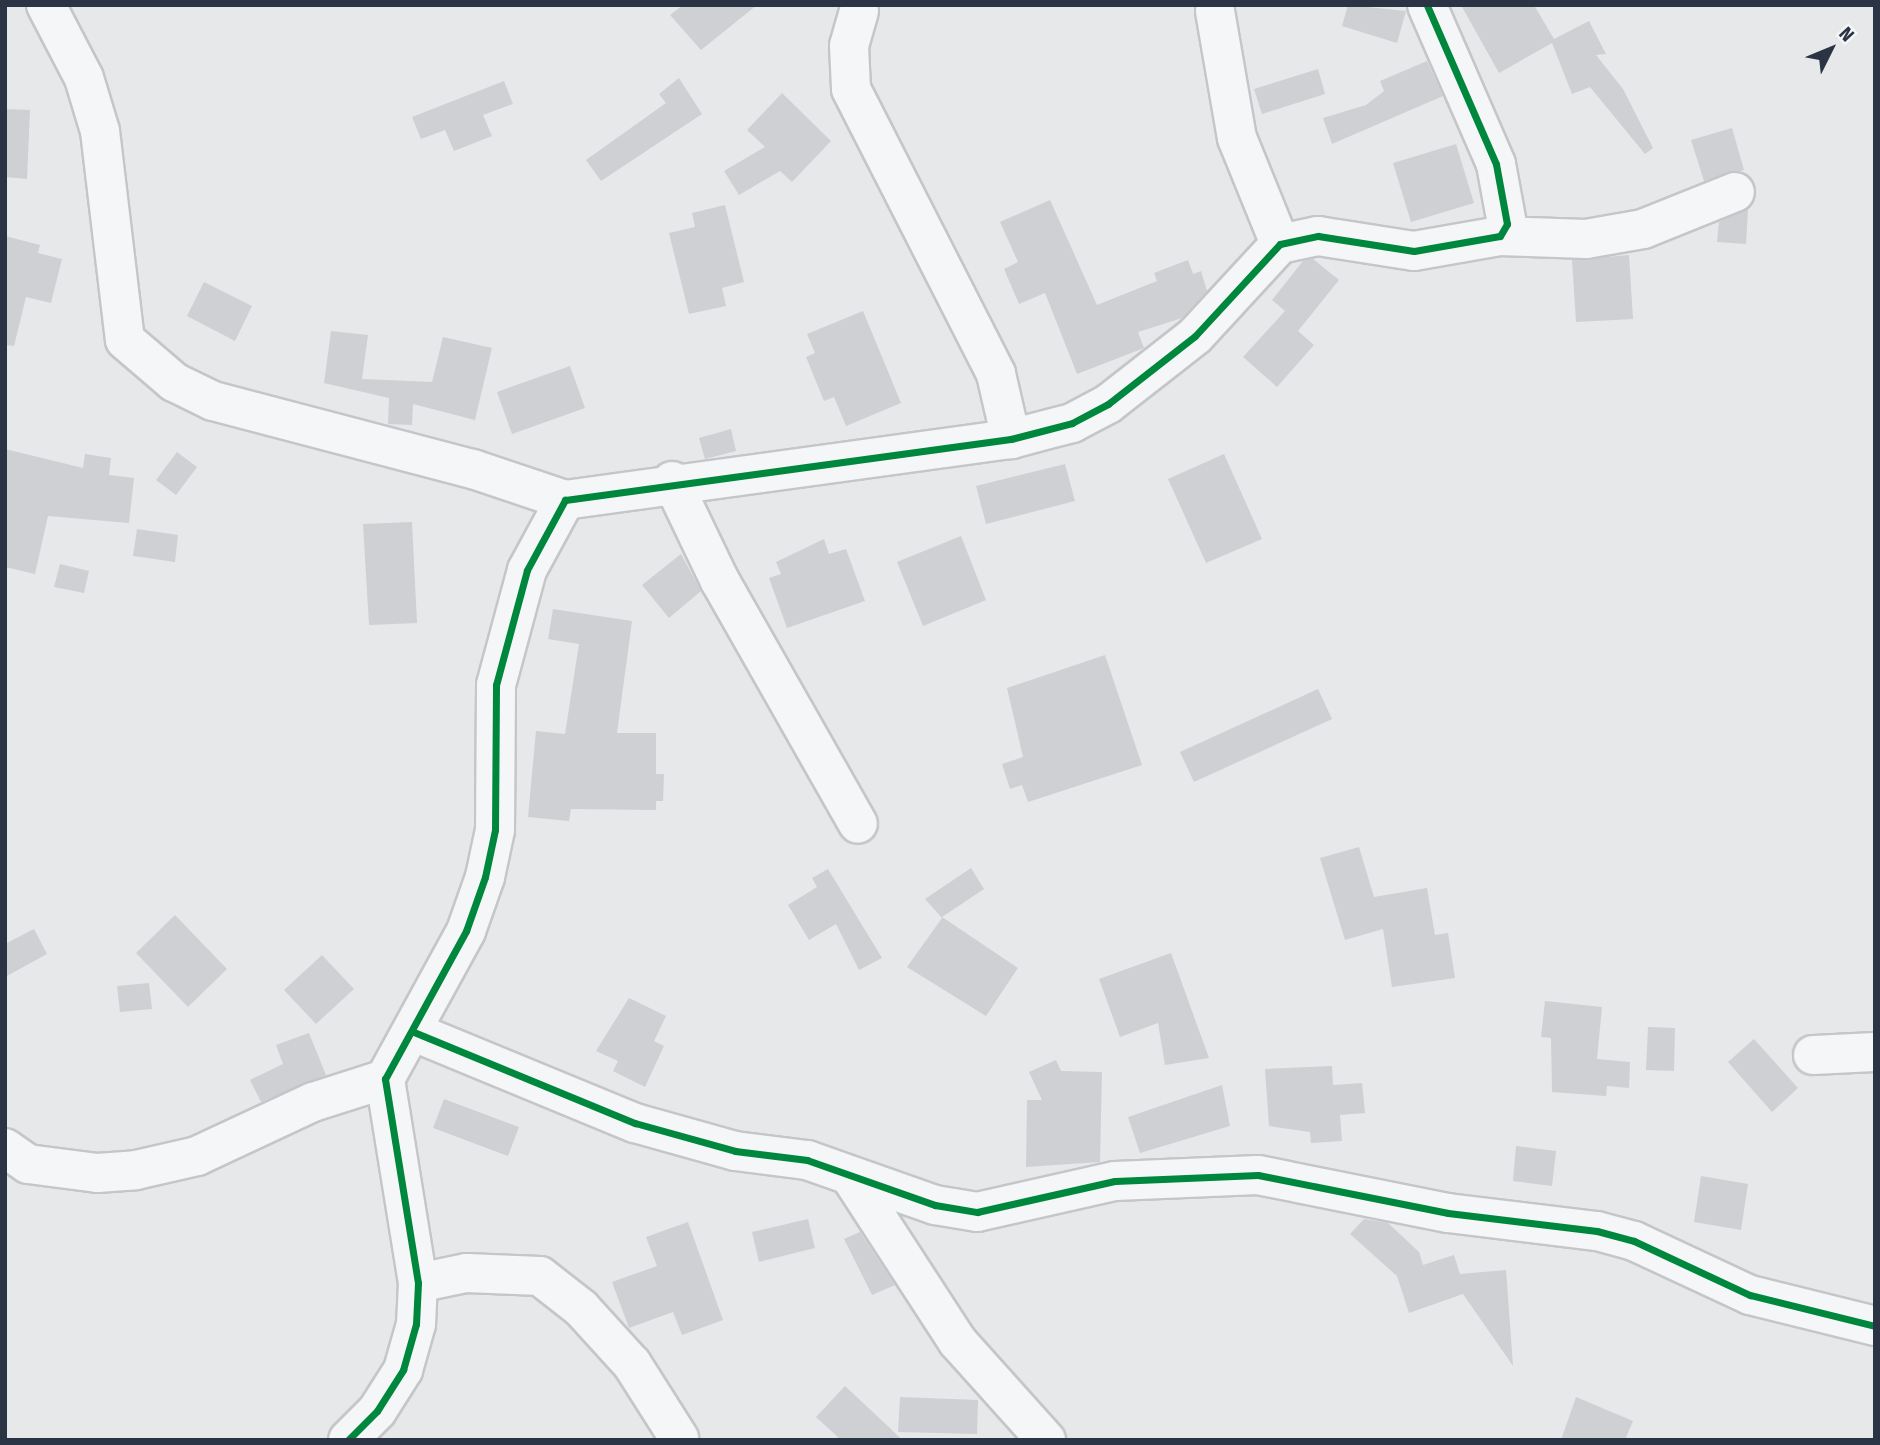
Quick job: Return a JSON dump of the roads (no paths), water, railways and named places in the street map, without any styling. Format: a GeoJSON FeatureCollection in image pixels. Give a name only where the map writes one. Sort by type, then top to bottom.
{"type":"FeatureCollection","features":[{"type":"Feature","properties":{"kind":"street"},"geometry":{"type":"LineString","coordinates":[[46,5],[84,78],[100,131],[125,340],[174,382],[213,401],[473,469],[565,500],[672,481],[1012,439],[1072,423],[1146,377],[1195,336],[1280,244],[1318,236],[1414,251],[1500,236],[1586,239],[1643,229],[1735,192]]}},
{"type":"Feature","properties":{"kind":"street"},"geometry":{"type":"LineString","coordinates":[[1426,5],[1496,164],[1507,224],[1500,236]]}},
{"type":"Feature","properties":{"kind":"street"},"geometry":{"type":"LineString","coordinates":[[859,11],[849,46],[851,89],[996,374],[1012,439]]}},
{"type":"Feature","properties":{"kind":"street"},"geometry":{"type":"LineString","coordinates":[[1215,11],[1237,138],[1280,244]]}},
{"type":"Feature","properties":{"kind":"street"},"geometry":{"type":"LineString","coordinates":[[672,481],[720,581],[859,824]]}},
{"type":"Feature","properties":{"kind":"street"},"geometry":{"type":"LineString","coordinates":[[5,1149],[28,1164],[97,1173],[136,1170],[197,1156],[313,1102],[385,1079],[414,1032],[467,931],[485,877],[495,830],[496,685],[527,570],[565,500]]}},
{"type":"Feature","properties":{"kind":"street"},"geometry":{"type":"LineString","coordinates":[[414,1032],[635,1123],[735,1151],[807,1160],[852,1179],[977,1212],[1115,1181],[1258,1175],[1448,1213],[1597,1231],[1634,1241],[1750,1295],[1875,1326]]}},
{"type":"Feature","properties":{"kind":"street"},"geometry":{"type":"LineString","coordinates":[[1813,1055],[1875,1052]]}},
{"type":"Feature","properties":{"kind":"street"},"geometry":{"type":"LineString","coordinates":[[348,1440],[377,1411],[403,1370],[416,1324],[418,1283],[385,1079]]}},
{"type":"Feature","properties":{"kind":"street"},"geometry":{"type":"LineString","coordinates":[[852,1179],[958,1342],[1046,1440]]}},
{"type":"Feature","properties":{"kind":"street"},"geometry":{"type":"LineString","coordinates":[[418,1283],[466,1273],[540,1276],[581,1308],[632,1364],[679,1438]]}}]}
